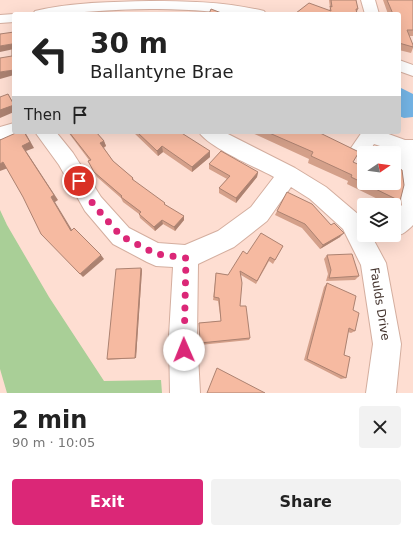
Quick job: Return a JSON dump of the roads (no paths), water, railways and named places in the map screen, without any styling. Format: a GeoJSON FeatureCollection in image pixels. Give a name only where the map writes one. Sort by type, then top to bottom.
{"type":"FeatureCollection","features":[{"type":"Feature","properties":{"kind":"street"},"geometry":{"type":"LineString","coordinates":[[53,12],[103,4],[159,0],[204,1],[227,5],[252,12]]}},
{"type":"Feature","properties":{"kind":"street"},"geometry":{"type":"LineString","coordinates":[[368,0],[371,12]]}},
{"type":"Feature","properties":{"kind":"street"},"geometry":{"type":"LineString","coordinates":[[0,19],[12,18]]}},
{"type":"Feature","properties":{"kind":"street"},"geometry":{"type":"LineString","coordinates":[[401,66],[413,70]]}},
{"type":"Feature","properties":{"kind":"street"},"geometry":{"type":"LineString","coordinates":[[47,134],[66,159],[93,204],[121,236],[156,254],[186,258],[226,239],[259,214],[288,174]]}},
{"type":"Feature","properties":{"kind":"street","name":"Faulds Drive"},"geometry":{"type":"LineString","coordinates":[[212,134],[234,147],[288,174],[318,194],[357,229]]}},
{"type":"Feature","properties":{"kind":"street"},"geometry":{"type":"LineString","coordinates":[[362,146],[370,134],[408,147],[413,205]]}},
{"type":"Feature","properties":{"kind":"street"},"geometry":{"type":"LineString","coordinates":[[401,222],[413,209]]}},
{"type":"Feature","properties":{"kind":"street","name":"Faulds Drive"},"geometry":{"type":"LineString","coordinates":[[365,242],[373,263],[387,344],[381,393]]}},
{"type":"Feature","properties":{"kind":"street"},"geometry":{"type":"LineString","coordinates":[[185,393],[183,336],[186,258]]}},
{"type":"Feature","properties":{"kind":"water"},"geometry":{"type":"Polygon","coordinates":[[[401,88],[413,94],[413,117],[401,117],[401,88]]]}}]}
